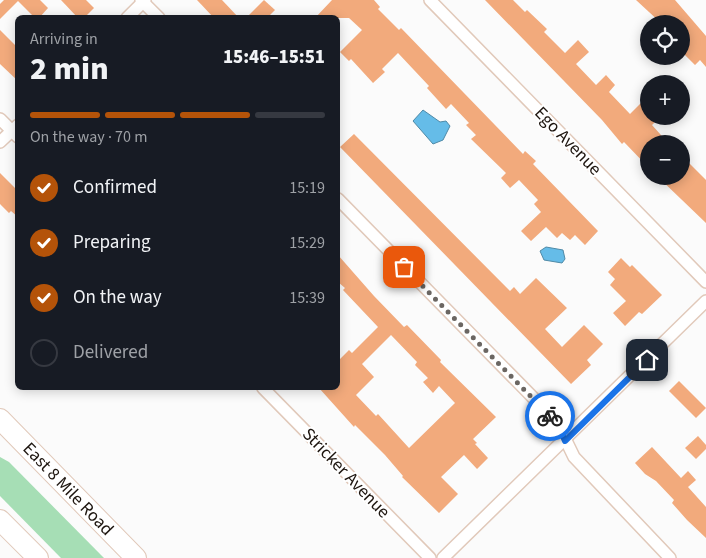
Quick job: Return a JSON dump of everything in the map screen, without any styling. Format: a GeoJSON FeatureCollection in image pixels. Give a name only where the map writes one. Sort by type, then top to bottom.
{"type":"FeatureCollection","features":[{"type":"Feature","properties":{"kind":"highway","name":"East 8 Mile Road"},"geometry":{"type":"LineString","coordinates":[[0,419],[136,558]]}},
{"type":"Feature","properties":{"kind":"highway"},"geometry":{"type":"LineString","coordinates":[[0,443],[21,440]]}},
{"type":"Feature","properties":{"kind":"highway"},"geometry":{"type":"LineString","coordinates":[[0,520],[38,558]]}},
{"type":"Feature","properties":{"kind":"street","name":"Ego Avenue"},"geometry":{"type":"LineString","coordinates":[[430,0],[706,282]]}},
{"type":"Feature","properties":{"kind":"street"},"geometry":{"type":"LineString","coordinates":[[130,15],[143,1],[156,15]]}},
{"type":"Feature","properties":{"kind":"street"},"geometry":{"type":"LineString","coordinates":[[0,119],[15,130]]}},
{"type":"Feature","properties":{"kind":"street"},"geometry":{"type":"LineString","coordinates":[[0,142],[15,132]]}},
{"type":"Feature","properties":{"kind":"street"},"geometry":{"type":"LineString","coordinates":[[340,201],[557,422],[574,457],[670,558]]}},
{"type":"Feature","properties":{"kind":"street"},"geometry":{"type":"LineString","coordinates":[[443,558],[565,441],[706,301]]}},
{"type":"Feature","properties":{"kind":"street","name":"Stricker Avenue"},"geometry":{"type":"LineString","coordinates":[[265,390],[430,558]]}},
{"type":"Feature","properties":{"kind":"green space"},"geometry":{"type":"Polygon","coordinates":[[[0,457],[9,462],[104,558],[61,558],[0,496],[0,457]]]}},
{"type":"Feature","properties":{"kind":"water"},"geometry":{"type":"Polygon","coordinates":[[[423,110],[440,122],[446,121],[450,126],[443,140],[433,144],[413,121],[423,110]]]}},
{"type":"Feature","properties":{"kind":"water"},"geometry":{"type":"Polygon","coordinates":[[[546,247],[563,250],[565,259],[562,263],[544,260],[540,251],[546,247]]]}},
{"type":"Feature","properties":{"kind":"building"},"geometry":{"type":"Polygon","coordinates":[[[4,0],[40,0],[48,8],[42,15],[32,15],[18,1],[0,19],[0,4],[4,0]]]}},
{"type":"Feature","properties":{"kind":"building"},"geometry":{"type":"Polygon","coordinates":[[[61,0],[86,0],[94,8],[87,15],[75,15],[61,0]]]}},
{"type":"Feature","properties":{"kind":"building"},"geometry":{"type":"Polygon","coordinates":[[[197,0],[222,0],[236,15],[211,15],[197,0]]]}},
{"type":"Feature","properties":{"kind":"building"},"geometry":{"type":"Polygon","coordinates":[[[264,0],[275,10],[270,15],[249,15],[264,0]]]}},
{"type":"Feature","properties":{"kind":"building"},"geometry":{"type":"Polygon","coordinates":[[[332,0],[374,0],[380,7],[378,9],[399,30],[401,28],[523,154],[525,151],[536,161],[533,164],[598,231],[585,245],[575,235],[570,240],[562,233],[557,238],[546,227],[531,241],[521,231],[541,212],[534,204],[538,200],[519,180],[510,188],[501,178],[506,173],[471,139],[476,135],[466,125],[469,123],[451,104],[446,109],[427,88],[429,86],[398,53],[382,69],[385,72],[373,83],[351,59],[349,61],[340,52],[362,30],[349,18],[340,18],[340,15],[318,15],[332,0]]]}},
{"type":"Feature","properties":{"kind":"building"},"geometry":{"type":"Polygon","coordinates":[[[485,0],[513,0],[547,29],[544,32],[565,53],[578,40],[589,52],[576,64],[596,85],[606,75],[615,85],[609,92],[630,114],[640,104],[640,125],[652,125],[661,135],[640,135],[640,159],[624,142],[622,144],[602,120],[485,0]]]}},
{"type":"Feature","properties":{"kind":"building"},"geometry":{"type":"Polygon","coordinates":[[[636,0],[675,0],[688,15],[652,15],[636,0]]]}},
{"type":"Feature","properties":{"kind":"building"},"geometry":{"type":"Polygon","coordinates":[[[690,17],[706,36],[706,67],[700,60],[695,65],[690,60],[690,17]]]}},
{"type":"Feature","properties":{"kind":"building"},"geometry":{"type":"Polygon","coordinates":[[[0,30],[15,45],[15,78],[0,64],[0,30]]]}},
{"type":"Feature","properties":{"kind":"building"},"geometry":{"type":"Polygon","coordinates":[[[354,134],[510,291],[514,287],[520,294],[536,278],[567,308],[545,329],[562,347],[584,325],[603,344],[587,360],[591,365],[571,384],[340,147],[354,134]]]}},
{"type":"Feature","properties":{"kind":"building"},"geometry":{"type":"Polygon","coordinates":[[[690,164],[706,180],[706,223],[666,185],[690,185],[690,164]]]}},
{"type":"Feature","properties":{"kind":"building"},"geometry":{"type":"Polygon","coordinates":[[[0,173],[15,188],[15,214],[11,211],[9,213],[0,204],[0,173]]]}},
{"type":"Feature","properties":{"kind":"building"},"geometry":{"type":"Polygon","coordinates":[[[340,257],[404,327],[407,325],[441,360],[440,362],[496,417],[473,439],[477,443],[475,444],[488,458],[477,469],[464,455],[441,477],[458,494],[439,513],[402,477],[385,455],[355,425],[354,427],[321,390],[340,390],[340,359],[349,350],[352,353],[378,327],[343,290],[345,288],[340,284],[340,257]],[[391,335],[362,364],[374,377],[356,395],[376,416],[378,414],[409,448],[455,403],[439,386],[433,393],[423,382],[428,378],[415,365],[417,362],[391,335]]]}},
{"type":"Feature","properties":{"kind":"building"},"geometry":{"type":"Polygon","coordinates":[[[621,258],[630,267],[632,265],[662,295],[642,314],[639,312],[625,326],[613,313],[626,301],[610,285],[615,279],[608,272],[621,258]]]}},
{"type":"Feature","properties":{"kind":"building"},"geometry":{"type":"Polygon","coordinates":[[[679,381],[706,408],[696,418],[669,391],[679,381]]]}},
{"type":"Feature","properties":{"kind":"building"},"geometry":{"type":"Polygon","coordinates":[[[698,436],[706,445],[706,449],[696,459],[685,448],[698,436]]]}},
{"type":"Feature","properties":{"kind":"building"},"geometry":{"type":"Polygon","coordinates":[[[652,447],[681,478],[688,471],[696,480],[688,487],[706,507],[706,538],[672,503],[674,500],[635,463],[652,447]]]}},
{"type":"Feature","properties":{"kind":"way so far"},"geometry":{"type":"LineString","coordinates":[[404,267],[550,416]]}},
{"type":"Feature","properties":{"kind":"route"},"geometry":{"type":"LineString","coordinates":[[550,416],[557,422],[565,441],[647,360]]}}]}
